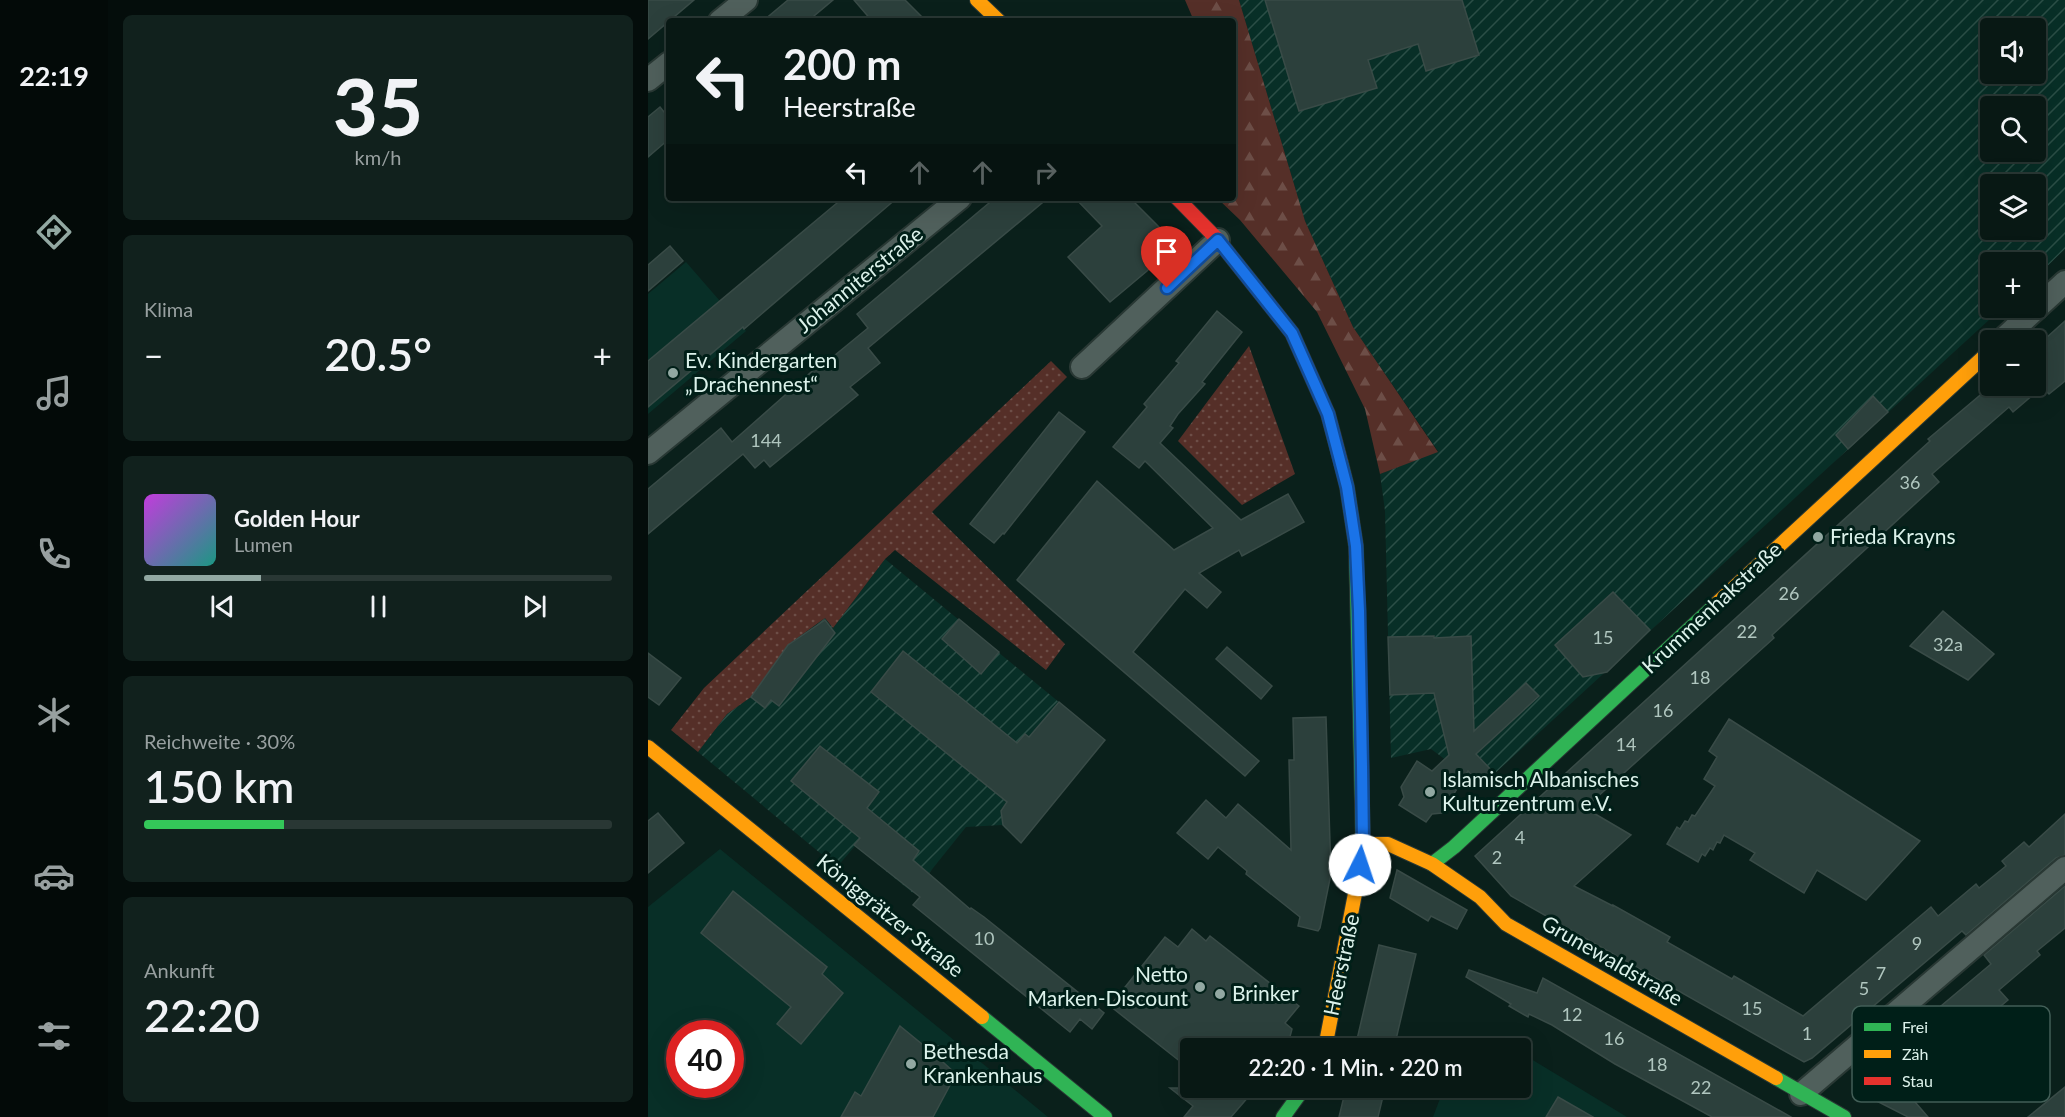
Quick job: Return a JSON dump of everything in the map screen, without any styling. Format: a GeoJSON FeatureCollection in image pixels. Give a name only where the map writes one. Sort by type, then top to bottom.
{"type":"FeatureCollection","features":[{"type":"Feature","properties":{"kind":"street"},"geometry":{"type":"LineString","coordinates":[[724,18],[746,0]]}},
{"type":"Feature","properties":{"kind":"street"},"geometry":{"type":"LineString","coordinates":[[978,0],[996,18]]}},
{"type":"Feature","properties":{"kind":"street"},"geometry":{"type":"LineString","coordinates":[[648,80],[666,65]]}},
{"type":"Feature","properties":{"kind":"street","name":"Johanniterstraße"},"geometry":{"type":"LineString","coordinates":[[648,453],[956,201]]}},
{"type":"Feature","properties":{"kind":"street","name":"Heerstraße"},"geometry":{"type":"LineString","coordinates":[[1180,201],[1218,240],[1292,333],[1328,414],[1347,487],[1356,546],[1359,611],[1363,844],[1358,886],[1327,1038]]}},
{"type":"Feature","properties":{"kind":"street"},"geometry":{"type":"LineString","coordinates":[[1082,367],[1218,240]]}},
{"type":"Feature","properties":{"kind":"street"},"geometry":{"type":"LineString","coordinates":[[2013,330],[2065,282]]}},
{"type":"Feature","properties":{"kind":"street","name":"Krummenhakstraße"},"geometry":{"type":"LineString","coordinates":[[1432,864],[1468,834],[1980,360]]}},
{"type":"Feature","properties":{"kind":"street","name":"Königgrätzer Straße"},"geometry":{"type":"LineString","coordinates":[[650,751],[1105,1117]]}},
{"type":"Feature","properties":{"kind":"street","name":"Grunewaldstraße"},"geometry":{"type":"LineString","coordinates":[[1363,844],[1388,844],[1432,864],[1480,897],[1506,924],[1844,1117]]}},
{"type":"Feature","properties":{"kind":"street"},"geometry":{"type":"LineString","coordinates":[[1904,1006],[2065,868]]}},
{"type":"Feature","properties":{"kind":"street"},"geometry":{"type":"LineString","coordinates":[[1801,1094],[1852,1050]]}},
{"type":"Feature","properties":{"kind":"street"},"geometry":{"type":"LineString","coordinates":[[1283,1117],[1303,1098]]}},
{"type":"Feature","properties":{"kind":"shaded area"},"geometry":{"type":"Polygon","coordinates":[[[1239,0],[2065,0],[2065,249],[2046,267],[2046,252],[1980,252],[1980,318],[1991,318],[1481,786],[1431,749],[1391,758],[1385,511],[1380,474],[1438,451],[1353,327],[1305,221],[1239,0]]]}},
{"type":"Feature","properties":{"kind":"shaded area","name":"Ev. Kindergarten „Drachennest“"},"geometry":{"type":"Polygon","coordinates":[[[686,262],[746,331],[648,414],[648,294],[686,262]]]}},
{"type":"Feature","properties":{"kind":"shaded area"},"geometry":{"type":"Polygon","coordinates":[[[885,559],[1105,740],[1021,843],[1002,825],[966,827],[913,893],[855,846],[837,867],[698,752],[727,714],[751,697],[792,642],[825,618],[833,628],[885,559]]]}},
{"type":"Feature","properties":{"kind":"shaded area"},"geometry":{"type":"Polygon","coordinates":[[[720,849],[1048,1117],[648,1117],[648,907],[720,849]]]}},
{"type":"Feature","properties":{"kind":"shaded area"},"geometry":{"type":"Polygon","coordinates":[[[1531,1059],[1627,1117],[1433,1117],[1440,1098],[1531,1098],[1531,1059]]]}},
{"type":"Feature","properties":{"kind":"green space"},"geometry":{"type":"Polygon","coordinates":[[[1185,0],[1239,0],[1305,221],[1353,327],[1438,452],[1380,474],[1365,409],[1317,312],[1240,220],[1220,201],[1236,201],[1236,18],[1193,18],[1185,0]]]}},
{"type":"Feature","properties":{"kind":"green space"},"geometry":{"type":"Polygon","coordinates":[[[1249,346],[1295,474],[1242,505],[1178,441],[1249,346]]]}},
{"type":"Feature","properties":{"kind":"green space"},"geometry":{"type":"Polygon","coordinates":[[[1051,361],[1067,377],[932,512],[1065,644],[1046,670],[895,550],[885,559],[833,628],[825,618],[792,642],[751,697],[727,714],[698,752],[671,730],[704,688],[1051,361]]]}},
{"type":"Feature","properties":{"kind":"building"},"geometry":{"type":"Polygon","coordinates":[[[648,0],[694,0],[673,18],[666,18],[666,24],[648,39],[648,0]]]}},
{"type":"Feature","properties":{"kind":"building"},"geometry":{"type":"Polygon","coordinates":[[[788,0],[833,0],[812,18],[767,18],[788,0]]]}},
{"type":"Feature","properties":{"kind":"building"},"geometry":{"type":"Polygon","coordinates":[[[854,0],[905,0],[923,18],[869,18],[854,0]]]}},
{"type":"Feature","properties":{"kind":"building"},"geometry":{"type":"Polygon","coordinates":[[[1265,0],[1462,0],[1479,55],[1426,71],[1418,44],[1368,60],[1377,88],[1299,111],[1265,0]]]}},
{"type":"Feature","properties":{"kind":"building"},"geometry":{"type":"Polygon","coordinates":[[[660,107],[666,114],[666,142],[648,157],[648,117],[660,107]]]}},
{"type":"Feature","properties":{"kind":"building"},"geometry":{"type":"Polygon","coordinates":[[[839,201],[893,201],[744,329],[743,327],[648,407],[648,361],[839,201]]]}},
{"type":"Feature","properties":{"kind":"building"},"geometry":{"type":"Polygon","coordinates":[[[991,201],[1044,201],[868,348],[880,363],[850,387],[858,395],[770,467],[764,460],[755,468],[743,454],[648,534],[648,489],[721,428],[732,442],[827,358],[829,360],[868,328],[857,314],[991,201]]]}},
{"type":"Feature","properties":{"kind":"building"},"geometry":{"type":"Polygon","coordinates":[[[1078,201],[1133,201],[1175,243],[1147,271],[1110,302],[1068,257],[1102,226],[1078,201]]]}},
{"type":"Feature","properties":{"kind":"building"},"geometry":{"type":"Polygon","coordinates":[[[670,246],[683,261],[648,291],[648,265],[670,246]]]}},
{"type":"Feature","properties":{"kind":"building"},"geometry":{"type":"Polygon","coordinates":[[[1217,311],[1242,332],[1202,382],[1205,384],[1178,414],[1170,426],[1173,428],[1160,443],[1241,520],[1288,494],[1304,522],[1242,556],[1239,550],[1199,573],[1221,592],[1207,608],[1185,589],[1133,652],[1259,761],[1245,776],[1017,580],[1097,481],[1174,550],[1213,528],[1145,461],[1139,468],[1113,447],[1147,407],[1144,404],[1179,363],[1176,361],[1217,311]]]}},
{"type":"Feature","properties":{"kind":"building"},"geometry":{"type":"Polygon","coordinates":[[[2065,321],[2065,381],[2049,394],[2046,391],[2046,338],[2065,321]]]}},
{"type":"Feature","properties":{"kind":"building"},"geometry":{"type":"Polygon","coordinates":[[[1980,395],[2032,396],[2013,412],[2009,407],[1932,474],[1939,482],[1772,635],[1774,638],[1585,808],[1631,835],[1574,886],[1670,937],[1667,942],[1732,979],[1734,976],[1803,1016],[1931,907],[1938,916],[1976,884],[1979,888],[2006,866],[2002,861],[2024,842],[2029,847],[2065,814],[2065,855],[2056,858],[1966,935],[1962,931],[1873,1006],[1852,1006],[1852,1024],[1812,1058],[1804,1062],[1511,896],[1475,856],[1930,441],[1928,439],[1980,395]]]}},
{"type":"Feature","properties":{"kind":"building"},"geometry":{"type":"Polygon","coordinates":[[[1873,396],[1888,412],[1848,449],[1836,435],[1873,396]]]}},
{"type":"Feature","properties":{"kind":"building"},"geometry":{"type":"Polygon","coordinates":[[[1059,412],[1085,432],[1004,534],[994,543],[970,524],[1059,412]]]}},
{"type":"Feature","properties":{"kind":"building"},"geometry":{"type":"Polygon","coordinates":[[[1613,592],[1650,630],[1607,672],[1583,677],[1555,645],[1613,592]]]}},
{"type":"Feature","properties":{"kind":"building"},"geometry":{"type":"Polygon","coordinates":[[[1943,611],[1994,654],[1968,680],[1910,646],[1943,611]]]}},
{"type":"Feature","properties":{"kind":"building"},"geometry":{"type":"Polygon","coordinates":[[[959,619],[999,652],[981,674],[942,639],[959,619]]]}},
{"type":"Feature","properties":{"kind":"building"},"geometry":{"type":"Polygon","coordinates":[[[825,620],[835,633],[779,706],[771,700],[765,708],[751,697],[788,645],[825,620]]]}},
{"type":"Feature","properties":{"kind":"building"},"geometry":{"type":"Polygon","coordinates":[[[1434,636],[1434,638],[1471,636],[1474,731],[1526,683],[1539,696],[1476,754],[1494,773],[1481,786],[1468,771],[1442,813],[1432,814],[1426,822],[1399,805],[1404,797],[1401,787],[1417,761],[1432,771],[1449,755],[1434,693],[1390,695],[1388,637],[1434,636]]]}},
{"type":"Feature","properties":{"kind":"building"},"geometry":{"type":"Polygon","coordinates":[[[1227,647],[1272,686],[1261,699],[1216,659],[1227,647]]]}},
{"type":"Feature","properties":{"kind":"building"},"geometry":{"type":"Polygon","coordinates":[[[903,651],[1017,743],[1025,734],[1029,737],[1059,702],[1105,740],[1021,843],[1003,825],[1001,811],[1007,802],[871,692],[903,651]]]}},
{"type":"Feature","properties":{"kind":"building"},"geometry":{"type":"Polygon","coordinates":[[[648,653],[681,678],[659,705],[648,697],[648,653]]]}},
{"type":"Feature","properties":{"kind":"building"},"geometry":{"type":"Polygon","coordinates":[[[1326,717],[1331,874],[1318,931],[1298,926],[1300,917],[1246,874],[1247,871],[1218,847],[1208,859],[1177,833],[1206,800],[1226,818],[1238,804],[1291,850],[1289,760],[1294,760],[1293,718],[1326,717]]]}},
{"type":"Feature","properties":{"kind":"building"},"geometry":{"type":"Polygon","coordinates":[[[1729,719],[1920,841],[1866,900],[1817,870],[1804,893],[1750,860],[1755,853],[1724,835],[1713,850],[1710,848],[1705,856],[1702,854],[1698,862],[1667,844],[1677,827],[1680,829],[1685,821],[1688,822],[1692,815],[1695,816],[1715,786],[1704,779],[1717,757],[1709,751],[1729,719]]]}},
{"type":"Feature","properties":{"kind":"building"},"geometry":{"type":"Polygon","coordinates":[[[820,746],[879,792],[867,808],[919,851],[913,860],[970,909],[984,917],[1104,1013],[1092,1029],[1080,1019],[1070,1032],[913,905],[920,897],[854,845],[860,838],[791,781],[820,746]]]}},
{"type":"Feature","properties":{"kind":"building"},"geometry":{"type":"Polygon","coordinates":[[[658,813],[684,843],[648,873],[648,821],[658,813]]]}},
{"type":"Feature","properties":{"kind":"building"},"geometry":{"type":"Polygon","coordinates":[[[1397,870],[1467,910],[1457,929],[1431,916],[1428,921],[1390,898],[1397,870]]]}},
{"type":"Feature","properties":{"kind":"building"},"geometry":{"type":"Polygon","coordinates":[[[2065,886],[2065,928],[2037,951],[2040,955],[1999,990],[2008,1000],[2001,1006],[1941,1006],[1991,964],[1984,955],[2065,886]]]}},
{"type":"Feature","properties":{"kind":"building"},"geometry":{"type":"Polygon","coordinates":[[[733,891],[827,967],[822,974],[843,993],[801,1044],[777,1024],[791,1007],[701,933],[733,891]]]}},
{"type":"Feature","properties":{"kind":"building","name":"Netto Marken-Discount"},"geometry":{"type":"Polygon","coordinates":[[[1192,929],[1206,941],[1210,936],[1299,1006],[1285,1023],[1292,1029],[1290,1038],[1180,1038],[1180,1061],[1110,1006],[1165,937],[1178,947],[1192,929]]]}},
{"type":"Feature","properties":{"kind":"building"},"geometry":{"type":"Polygon","coordinates":[[[1379,945],[1416,954],[1396,1038],[1357,1038],[1379,945]]]}},
{"type":"Feature","properties":{"kind":"building"},"geometry":{"type":"Polygon","coordinates":[[[1469,970],[1537,993],[1543,978],[1791,1117],[1712,1117],[1615,1064],[1552,1025],[1529,1014],[1528,1017],[1509,1006],[1511,1004],[1466,977],[1469,970]]]}},
{"type":"Feature","properties":{"kind":"building","name":"Bethesda Krankenhaus"},"geometry":{"type":"Polygon","coordinates":[[[900,1026],[922,1044],[938,1046],[933,1053],[956,1074],[933,1117],[841,1117],[855,1092],[861,1096],[900,1026]]]}},
{"type":"Feature","properties":{"kind":"building"},"geometry":{"type":"Polygon","coordinates":[[[2065,1087],[2065,1117],[2028,1117],[2046,1102],[2050,1102],[2050,1099],[2065,1087]]]}},
{"type":"Feature","properties":{"kind":"building"},"geometry":{"type":"Polygon","coordinates":[[[1170,1088],[1180,1088],[1180,1096],[1170,1088]]]}},
{"type":"Feature","properties":{"kind":"building"},"geometry":{"type":"Polygon","coordinates":[[[1558,1097],[1593,1117],[1546,1117],[1558,1097]]]}},
{"type":"Feature","properties":{"kind":"building"},"geometry":{"type":"Polygon","coordinates":[[[1183,1098],[1247,1098],[1231,1117],[1184,1117],[1193,1106],[1183,1098]]]}},
{"type":"Feature","properties":{"kind":"building"},"geometry":{"type":"Polygon","coordinates":[[[1344,1098],[1383,1098],[1378,1117],[1339,1117],[1344,1098]]]}},
{"type":"Feature","properties":{"kind":"building"},"geometry":{"type":"Polygon","coordinates":[[[1879,1102],[1915,1102],[1928,1117],[1908,1117],[1879,1102]]]}},
{"type":"Feature","properties":{"kind":"traffic: fast"},"geometry":{"type":"LineString","coordinates":[[1341,463],[1356,546],[1363,844],[1360,868]]}},
{"type":"Feature","properties":{"kind":"traffic: fast"},"geometry":{"type":"LineString","coordinates":[[1432,864],[1454,847],[1715,605]]}},
{"type":"Feature","properties":{"kind":"traffic: fast"},"geometry":{"type":"LineString","coordinates":[[982,1017],[1105,1117]]}},
{"type":"Feature","properties":{"kind":"traffic: fast"},"geometry":{"type":"LineString","coordinates":[[1776,1078],[1844,1117]]}},
{"type":"Feature","properties":{"kind":"traffic: fast"},"geometry":{"type":"LineString","coordinates":[[1283,1117],[1297,1098]]}},
{"type":"Feature","properties":{"kind":"traffic: slow"},"geometry":{"type":"LineString","coordinates":[[977,0],[996,18]]}},
{"type":"Feature","properties":{"kind":"traffic: slow"},"geometry":{"type":"LineString","coordinates":[[1715,605],[1980,360]]}},
{"type":"Feature","properties":{"kind":"traffic: slow"},"geometry":{"type":"LineString","coordinates":[[648,747],[982,1017]]}},
{"type":"Feature","properties":{"kind":"traffic: slow"},"geometry":{"type":"LineString","coordinates":[[1363,844],[1388,844],[1432,864],[1480,897],[1506,924],[1776,1078]]}},
{"type":"Feature","properties":{"kind":"traffic: slow"},"geometry":{"type":"LineString","coordinates":[[1327,1038],[1360,868]]}},
{"type":"Feature","properties":{"kind":"traffic: jam"},"geometry":{"type":"LineString","coordinates":[[1180,201],[1218,240],[1292,333],[1328,414],[1341,463]]}},
{"type":"Feature","properties":{"kind":"place","name":"Ev. Kindergarten „Drachennest“"},"geometry":{"type":"Point","coordinates":[673,373]}},
{"type":"Feature","properties":{"kind":"place","name":"Frieda Krayns"},"geometry":{"type":"Point","coordinates":[1818,537]}},
{"type":"Feature","properties":{"kind":"place","name":"Islamisch Albanisches Kulturzentrum e.V."},"geometry":{"type":"Point","coordinates":[1430,792]}},
{"type":"Feature","properties":{"kind":"place","name":"Netto Marken-Discount"},"geometry":{"type":"Point","coordinates":[1200,987]}},
{"type":"Feature","properties":{"kind":"place","name":"Brinker"},"geometry":{"type":"Point","coordinates":[1220,994]}},
{"type":"Feature","properties":{"kind":"place","name":"Bethesda Krankenhaus"},"geometry":{"type":"Point","coordinates":[911,1064]}},
{"type":"Feature","properties":{"kind":"route"},"geometry":{"type":"LineString","coordinates":[[1167,288],[1218,240],[1292,333],[1328,414],[1347,487],[1356,546],[1362,746],[1363,844],[1360,865]]}}]}
